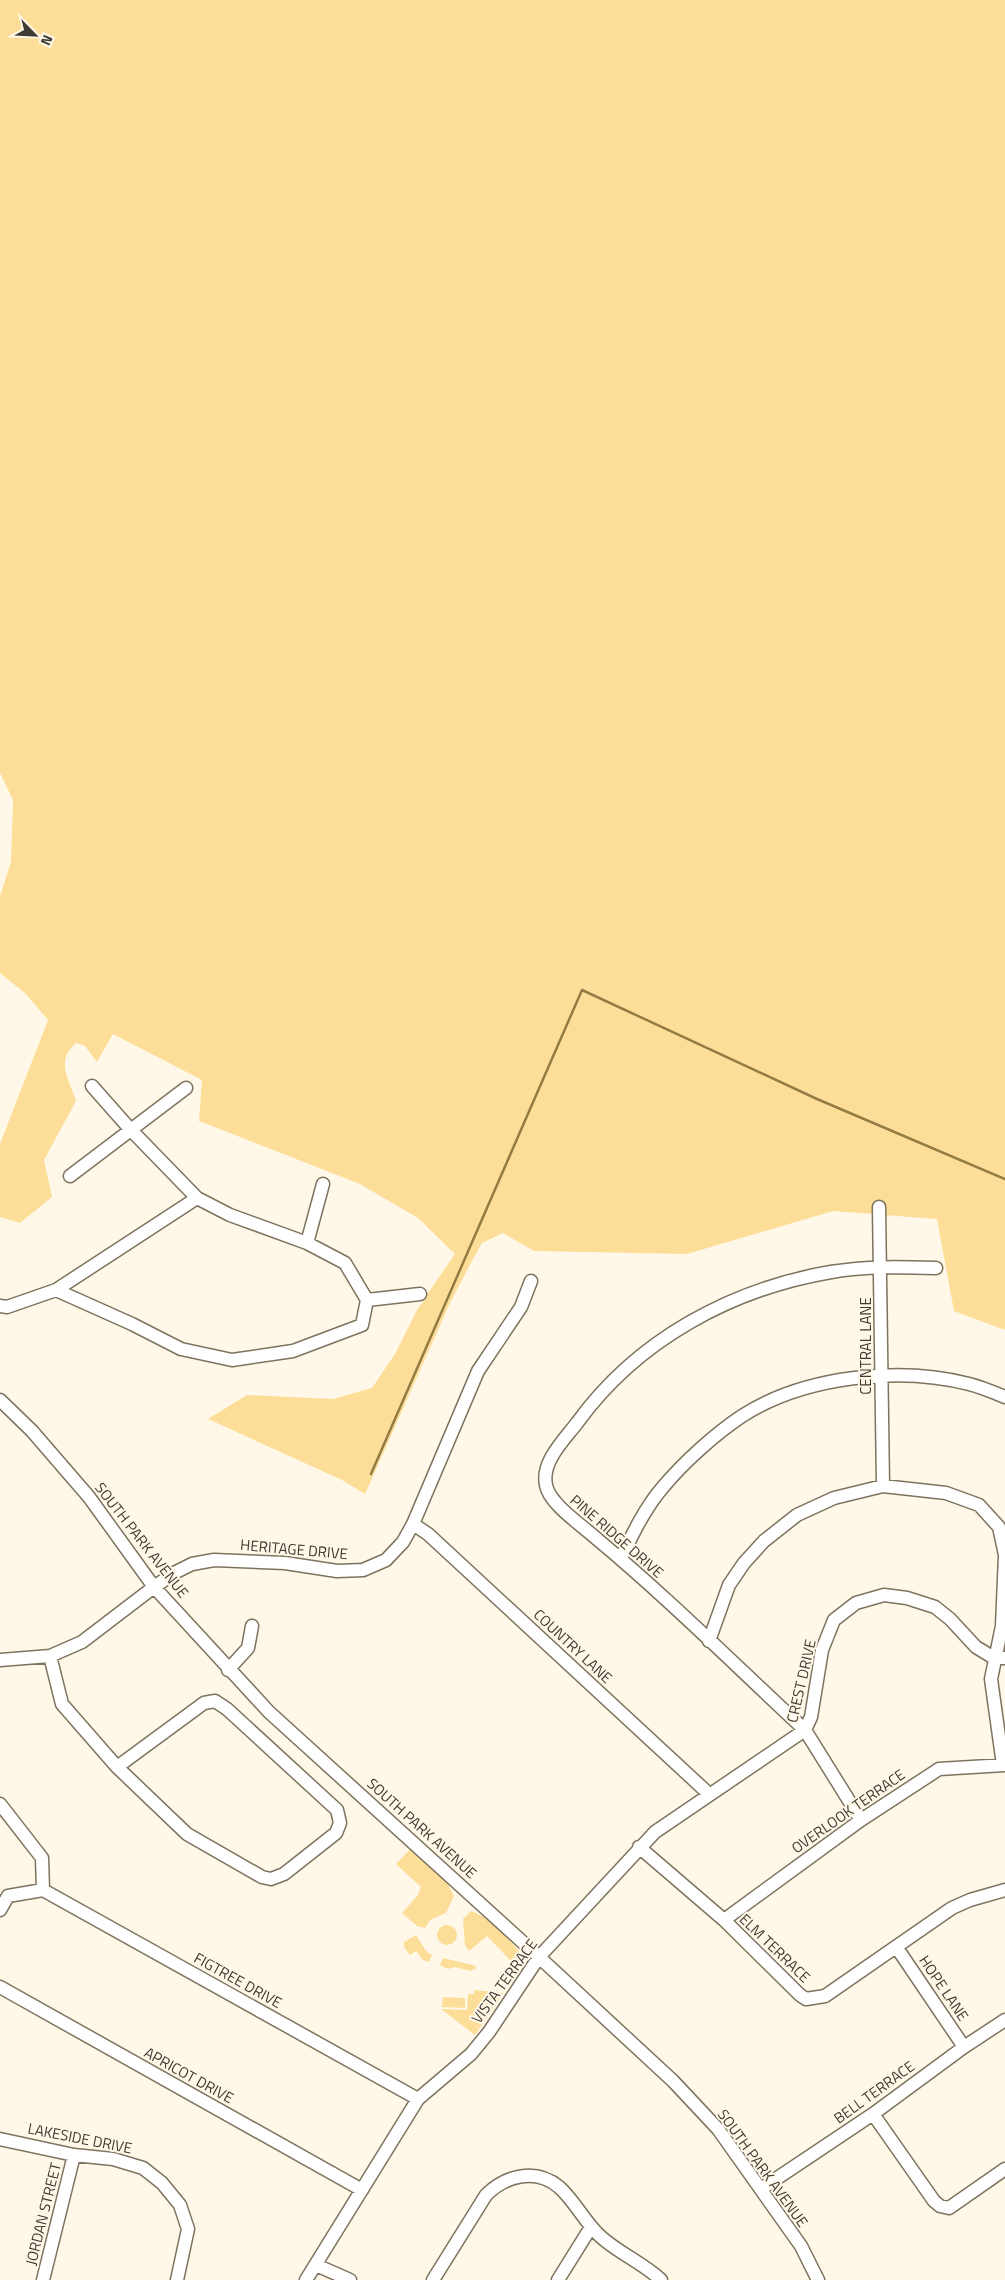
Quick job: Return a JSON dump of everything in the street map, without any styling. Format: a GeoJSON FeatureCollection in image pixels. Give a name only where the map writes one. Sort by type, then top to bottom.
{"type":"FeatureCollection","features":[{"type":"Feature","properties":{"kind":"street"},"geometry":{"type":"LineString","coordinates":[[56,1290],[132,1324],[181,1349],[232,1360],[293,1352],[362,1325],[367,1300],[345,1263],[307,1242],[230,1215],[197,1198],[130,1129],[92,1086]]}},
{"type":"Feature","properties":{"kind":"street"},"geometry":{"type":"LineString","coordinates":[[70,1176],[186,1088]]}},
{"type":"Feature","properties":{"kind":"street"},"geometry":{"type":"LineString","coordinates":[[307,1242],[323,1184]]}},
{"type":"Feature","properties":{"kind":"street"},"geometry":{"type":"LineString","coordinates":[[0,1306],[7,1307],[56,1290],[197,1198]]}},
{"type":"Feature","properties":{"kind":"street","name":"CENTRAL LANE"},"geometry":{"type":"LineString","coordinates":[[879,1207],[883,1486]]}},
{"type":"Feature","properties":{"kind":"street","name":"PINE RIDGE DRIVE"},"geometry":{"type":"LineString","coordinates":[[805,1730],[621,1558],[554,1502],[546,1485],[547,1466],[586,1410],[634,1360],[698,1316],[738,1298],[793,1279],[833,1271],[881,1267],[936,1268]]}},
{"type":"Feature","properties":{"kind":"street","name":"HERITAGE DRIVE"},"geometry":{"type":"LineString","coordinates":[[0,1660],[50,1656],[82,1642],[154,1587],[192,1564],[214,1560],[285,1563],[337,1571],[363,1570],[386,1560],[403,1542],[413,1524],[478,1371],[521,1307],[531,1281]]}},
{"type":"Feature","properties":{"kind":"street"},"geometry":{"type":"LineString","coordinates":[[367,1300],[420,1294]]}},
{"type":"Feature","properties":{"kind":"street"},"geometry":{"type":"LineString","coordinates":[[621,1558],[641,1518],[663,1486],[713,1437],[743,1415],[790,1394],[837,1380],[880,1375],[928,1376],[970,1384],[1005,1397]]}},
{"type":"Feature","properties":{"kind":"street","name":"SOUTH PARK AVENUE"},"geometry":{"type":"LineString","coordinates":[[0,1400],[32,1431],[89,1497],[154,1587],[228,1670],[269,1712],[673,2081],[718,2129],[801,2246],[818,2280]]}},
{"type":"Feature","properties":{"kind":"street"},"geometry":{"type":"LineString","coordinates":[[709,1640],[730,1585],[744,1563],[764,1541],[797,1515],[834,1498],[883,1486],[946,1493],[979,1505],[999,1527],[1005,1555],[1000,1658],[991,1679],[1004,1765]]}},
{"type":"Feature","properties":{"kind":"street","name":"COUNTRY LANE"},"geometry":{"type":"LineString","coordinates":[[413,1524],[428,1534],[709,1794]]}},
{"type":"Feature","properties":{"kind":"street","name":"CREST DRIVE"},"geometry":{"type":"LineString","coordinates":[[861,1820],[805,1730],[811,1717],[822,1650],[834,1620],[856,1603],[884,1595],[907,1598],[934,1607],[950,1619],[976,1647],[1000,1658]]}},
{"type":"Feature","properties":{"kind":"street"},"geometry":{"type":"LineString","coordinates":[[228,1670],[248,1648],[252,1626]]}},
{"type":"Feature","properties":{"kind":"street"},"geometry":{"type":"LineString","coordinates":[[50,1656],[62,1704],[117,1767],[187,1834],[267,1879],[275,1879],[336,1833],[340,1823],[337,1810],[227,1709],[215,1701],[204,1703],[117,1767]]}},
{"type":"Feature","properties":{"kind":"street","name":"VISTA TERRACE"},"geometry":{"type":"LineString","coordinates":[[306,2280],[418,2099],[471,2054],[489,2032],[539,1957],[639,1847],[655,1832],[805,1730]]}},
{"type":"Feature","properties":{"kind":"street","name":"OVERLOOK TERRACE"},"geometry":{"type":"LineString","coordinates":[[724,1920],[861,1820],[939,1769],[1004,1765]]}},
{"type":"Feature","properties":{"kind":"street"},"geometry":{"type":"LineString","coordinates":[[0,1804],[42,1858],[43,1890],[8,1896],[0,1910]]}},
{"type":"Feature","properties":{"kind":"street","name":"ELM TERRACE"},"geometry":{"type":"LineString","coordinates":[[639,1847],[724,1920],[806,1999],[825,1996],[897,1948],[952,1908],[970,1900],[1005,1890]]}},
{"type":"Feature","properties":{"kind":"street","name":"FIGTREE DRIVE"},"geometry":{"type":"LineString","coordinates":[[43,1890],[418,2099]]}},
{"type":"Feature","properties":{"kind":"street","name":"HOPE LANE"},"geometry":{"type":"LineString","coordinates":[[897,1948],[964,2047]]}},
{"type":"Feature","properties":{"kind":"street","name":"APRICOT DRIVE"},"geometry":{"type":"LineString","coordinates":[[0,1987],[362,2190]]}},
{"type":"Feature","properties":{"kind":"street","name":"BELL TERRACE"},"geometry":{"type":"LineString","coordinates":[[761,2189],[873,2114],[964,2047],[1005,2020]]}},
{"type":"Feature","properties":{"kind":"street"},"geometry":{"type":"LineString","coordinates":[[873,2114],[934,2201],[940,2206],[949,2208],[1005,2169]]}},
{"type":"Feature","properties":{"kind":"street","name":"LAKESIDE DRIVE"},"geometry":{"type":"LineString","coordinates":[[0,2139],[74,2155],[113,2160],[143,2168],[162,2183],[180,2205],[188,2230],[177,2280]]}},
{"type":"Feature","properties":{"kind":"street","name":"JORDAN STREET"},"geometry":{"type":"LineString","coordinates":[[43,2280],[74,2155]]}},
{"type":"Feature","properties":{"kind":"street"},"geometry":{"type":"LineString","coordinates":[[433,2280],[486,2195],[497,2184],[525,2175],[534,2176],[553,2184],[566,2195],[591,2227],[613,2247],[644,2266],[661,2280]]}},
{"type":"Feature","properties":{"kind":"street"},"geometry":{"type":"LineString","coordinates":[[558,2280],[591,2227]]}},
{"type":"Feature","properties":{"kind":"street"},"geometry":{"type":"LineString","coordinates":[[316,2265],[350,2280]]}},
{"type":"Feature","properties":{"kind":"shaded area"},"geometry":{"type":"Polygon","coordinates":[[[0,0],[1005,0],[1005,1330],[954,1311],[937,1219],[884,1215],[884,1202],[874,1202],[874,1214],[833,1211],[687,1254],[534,1251],[503,1233],[482,1243],[472,1261],[450,1303],[365,1494],[342,1480],[208,1419],[247,1395],[333,1399],[372,1388],[395,1354],[418,1308],[426,1299],[426,1296],[455,1254],[418,1218],[360,1184],[199,1121],[202,1080],[113,1034],[97,1062],[85,1046],[76,1043],[66,1057],[67,1078],[76,1101],[44,1160],[52,1197],[20,1223],[0,1217],[0,1144],[48,1020],[25,993],[0,973],[0,896],[11,862],[13,800],[0,773],[0,0]]]}},
{"type":"Feature","properties":{"kind":"shaded area"},"geometry":{"type":"Polygon","coordinates":[[[410,1849],[446,1881],[454,1896],[446,1913],[430,1920],[425,1928],[417,1926],[402,1913],[418,1895],[421,1887],[396,1864],[410,1849]]]}},
{"type":"Feature","properties":{"kind":"shaded area"},"geometry":{"type":"Polygon","coordinates":[[[471,1911],[494,1925],[525,1958],[512,1962],[487,1936],[469,1951],[465,1945],[463,1919],[471,1911]]]}},
{"type":"Feature","properties":{"kind":"shaded area"},"geometry":{"type":"Polygon","coordinates":[[[447,1925],[454,1928],[457,1935],[454,1942],[447,1945],[440,1942],[437,1935],[440,1928],[447,1925]]]}},
{"type":"Feature","properties":{"kind":"shaded area"},"geometry":{"type":"Polygon","coordinates":[[[416,1935],[426,1951],[432,1955],[429,1962],[423,1960],[416,1951],[410,1955],[404,1947],[404,1942],[416,1935]]]}},
{"type":"Feature","properties":{"kind":"shaded area"},"geometry":{"type":"Polygon","coordinates":[[[443,1958],[473,1965],[477,1968],[470,1971],[455,1967],[448,1969],[440,1965],[443,1958]]]}},
{"type":"Feature","properties":{"kind":"shaded area"},"geometry":{"type":"Polygon","coordinates":[[[474,1990],[503,1993],[475,2035],[441,2009],[467,2010],[468,1994],[474,1994],[474,1990]]]}},
{"type":"Feature","properties":{"kind":"shaded area"},"geometry":{"type":"Polygon","coordinates":[[[443,1997],[465,1998],[465,2008],[442,2007],[443,1997]]]}},
{"type":"Feature","properties":{"kind":"waterway"},"geometry":{"type":"LineString","coordinates":[[371,1474],[582,990],[817,1099],[1005,1179]]}}]}
